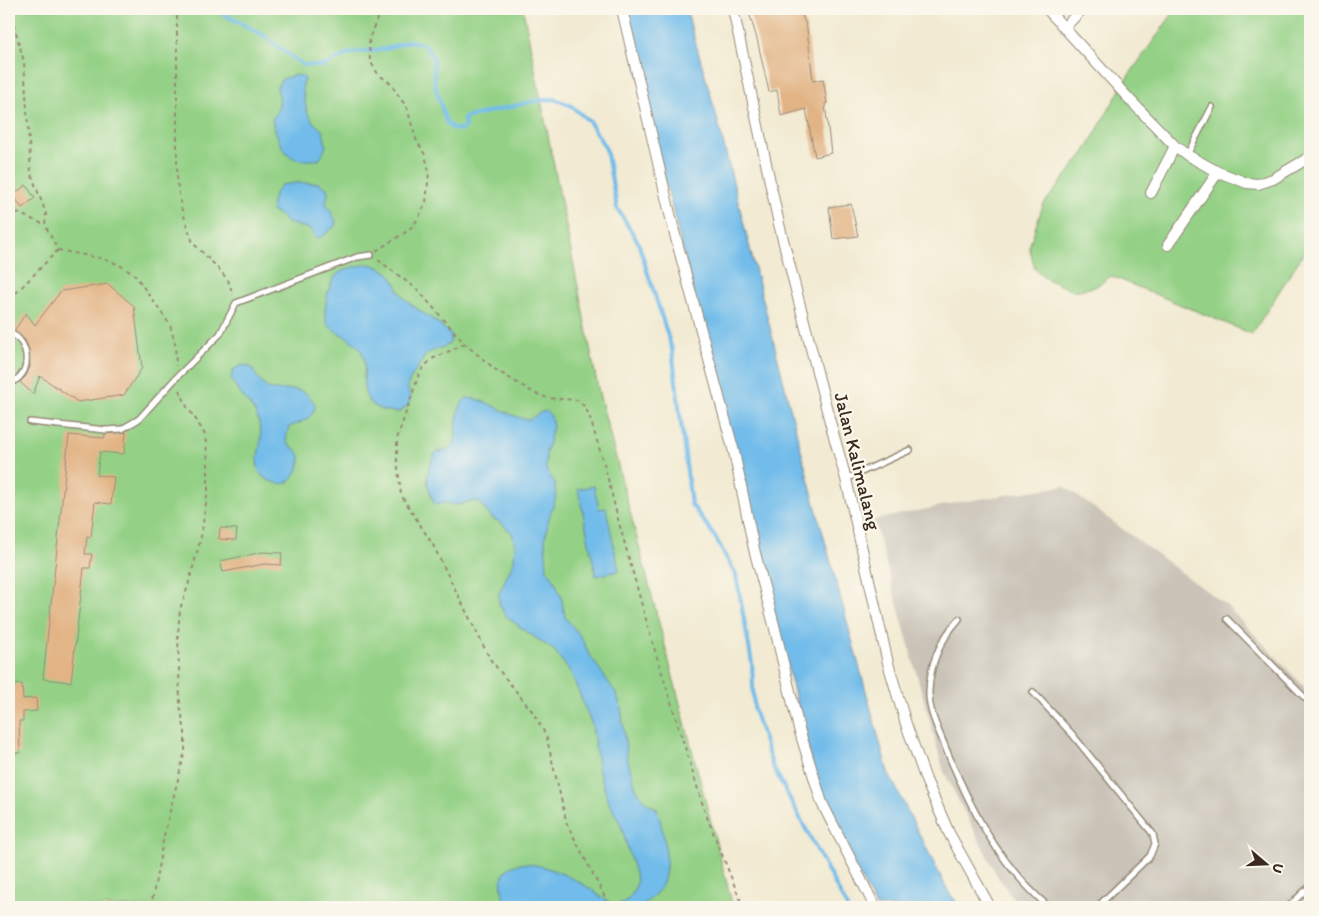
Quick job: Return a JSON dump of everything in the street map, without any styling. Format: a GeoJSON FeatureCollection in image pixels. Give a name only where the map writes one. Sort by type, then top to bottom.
{"type":"FeatureCollection","features":[{"type":"Feature","properties":{"kind":"street"},"geometry":{"type":"LineString","coordinates":[[622,9],[674,230],[734,452],[754,549],[799,729],[822,803],[875,907]]}},
{"type":"Feature","properties":{"kind":"street","name":"Jalan Kalimalang"},"geometry":{"type":"LineString","coordinates":[[733,9],[779,224],[846,479],[888,663],[906,724],[926,780],[949,833],[990,907]]}},
{"type":"Feature","properties":{"kind":"street"},"geometry":{"type":"LineString","coordinates":[[1048,9],[1174,146],[1187,155],[1218,172],[1247,183],[1258,184],[1273,179],[1310,157]]}},
{"type":"Feature","properties":{"kind":"street"},"geometry":{"type":"LineString","coordinates":[[1064,28],[1082,9]]}},
{"type":"Feature","properties":{"kind":"street"},"geometry":{"type":"LineString","coordinates":[[1151,192],[1174,146]]}},
{"type":"Feature","properties":{"kind":"street"},"geometry":{"type":"LineString","coordinates":[[1168,244],[1218,172]]}},
{"type":"Feature","properties":{"kind":"lane"},"geometry":{"type":"LineString","coordinates":[[1187,155],[1212,107]]}},
{"type":"Feature","properties":{"kind":"lane"},"geometry":{"type":"LineString","coordinates":[[30,422],[106,430],[122,429],[139,419],[220,334],[236,303],[357,257],[371,255]]}},
{"type":"Feature","properties":{"kind":"lane"},"geometry":{"type":"LineString","coordinates":[[9,333],[15,335],[24,345],[27,359],[23,372],[13,382],[9,383]]}},
{"type":"Feature","properties":{"kind":"lane"},"geometry":{"type":"LineString","coordinates":[[846,479],[910,450]]}},
{"type":"Feature","properties":{"kind":"lane"},"geometry":{"type":"LineString","coordinates":[[959,619],[948,631],[936,652],[929,692],[931,712],[969,802],[991,842],[1014,871],[1049,907]]}},
{"type":"Feature","properties":{"kind":"lane"},"geometry":{"type":"LineString","coordinates":[[1227,619],[1310,703]]}},
{"type":"Feature","properties":{"kind":"lane"},"geometry":{"type":"LineString","coordinates":[[1033,692],[1072,734],[1153,834],[1155,844],[1150,856],[1097,907]]}},
{"type":"Feature","properties":{"kind":"lane"},"geometry":{"type":"LineString","coordinates":[[1288,907],[1310,886]]}},
{"type":"Feature","properties":{"kind":"path"},"geometry":{"type":"LineString","coordinates":[[9,26],[11,9]]}},
{"type":"Feature","properties":{"kind":"path"},"geometry":{"type":"LineString","coordinates":[[181,9],[177,15],[177,182],[180,207],[193,243],[228,280],[236,303]]}},
{"type":"Feature","properties":{"kind":"path"},"geometry":{"type":"LineString","coordinates":[[381,9],[369,39],[370,60],[372,66],[390,83],[407,108],[416,139],[425,155],[429,172],[426,202],[418,219],[410,230],[371,255],[418,290],[465,344],[496,370],[536,394],[548,398],[577,400],[586,410],[605,467],[652,641],[705,812],[743,907]]}},
{"type":"Feature","properties":{"kind":"path"},"geometry":{"type":"LineString","coordinates":[[11,14],[24,62],[31,174],[46,213],[46,225],[58,250]]}},
{"type":"Feature","properties":{"kind":"path"},"geometry":{"type":"LineString","coordinates":[[9,209],[46,225]]}},
{"type":"Feature","properties":{"kind":"path"},"geometry":{"type":"LineString","coordinates":[[10,299],[58,250]]}},
{"type":"Feature","properties":{"kind":"path"},"geometry":{"type":"LineString","coordinates":[[58,250],[100,258],[118,264],[135,275],[170,325],[175,343],[176,378],[180,395],[205,435],[208,461],[208,488],[201,537],[179,617],[180,705],[185,732],[185,751],[164,836],[151,907]]}},
{"type":"Feature","properties":{"kind":"path"},"geometry":{"type":"LineString","coordinates":[[465,344],[432,359],[420,371],[397,439],[401,495],[433,545],[490,659],[532,711],[546,735],[567,824],[610,907]]}},
{"type":"Feature","properties":{"kind":"shaded area"},"geometry":{"type":"Polygon","coordinates":[[[1064,486],[1227,606],[1310,693],[1310,907],[1019,907],[998,877],[944,772],[874,520],[960,502],[1064,486]]]}},
{"type":"Feature","properties":{"kind":"green space"},"geometry":{"type":"Polygon","coordinates":[[[9,9],[523,9],[599,393],[733,907],[9,907],[9,9]]]}},
{"type":"Feature","properties":{"kind":"green space"},"geometry":{"type":"Polygon","coordinates":[[[1176,9],[1310,9],[1310,243],[1252,334],[1111,276],[1095,287],[1073,291],[1047,279],[1035,269],[1029,247],[1043,205],[1084,153],[1127,78],[1176,9]]]}},
{"type":"Feature","properties":{"kind":"water"},"geometry":{"type":"Polygon","coordinates":[[[622,9],[686,9],[716,114],[810,486],[888,772],[949,893],[961,907],[876,907],[822,803],[622,9]]]}},
{"type":"Feature","properties":{"kind":"water"},"geometry":{"type":"Polygon","coordinates":[[[295,75],[302,76],[305,79],[302,87],[307,112],[313,122],[323,131],[326,145],[319,160],[302,160],[290,156],[281,145],[272,120],[279,104],[277,87],[282,79],[295,75]]]}},
{"type":"Feature","properties":{"kind":"water"},"geometry":{"type":"Polygon","coordinates":[[[319,183],[327,188],[326,203],[336,221],[335,226],[320,238],[315,237],[310,229],[287,223],[281,216],[272,211],[274,197],[281,185],[319,183]]]}},
{"type":"Feature","properties":{"kind":"water"},"geometry":{"type":"Polygon","coordinates":[[[368,264],[390,274],[404,298],[441,325],[451,335],[450,343],[426,355],[408,384],[411,397],[408,405],[400,412],[384,411],[371,403],[364,390],[365,362],[360,349],[329,326],[326,321],[326,299],[335,277],[345,270],[368,264]]]}},
{"type":"Feature","properties":{"kind":"water"},"geometry":{"type":"Polygon","coordinates":[[[242,365],[251,367],[260,382],[268,388],[273,390],[300,391],[315,403],[314,410],[309,417],[289,427],[286,436],[288,445],[297,451],[300,456],[300,464],[296,473],[288,482],[273,482],[261,475],[259,470],[258,459],[261,440],[258,420],[256,414],[231,379],[233,370],[242,365]]]}},
{"type":"Feature","properties":{"kind":"water"},"geometry":{"type":"Polygon","coordinates":[[[466,398],[482,401],[512,415],[529,420],[539,413],[546,411],[551,416],[553,427],[546,454],[546,469],[555,483],[556,497],[545,539],[547,569],[554,579],[561,596],[565,617],[581,637],[589,654],[616,693],[621,707],[627,758],[636,788],[644,801],[657,809],[664,837],[666,869],[664,878],[659,890],[643,907],[506,907],[502,890],[502,878],[508,869],[521,864],[540,866],[562,874],[589,888],[608,902],[615,904],[619,904],[630,897],[637,881],[621,825],[609,803],[599,772],[592,725],[571,673],[554,650],[505,615],[499,604],[499,593],[514,561],[515,545],[512,533],[492,518],[479,502],[435,505],[429,491],[429,467],[435,453],[454,445],[458,414],[466,398]]]}},
{"type":"Feature","properties":{"kind":"water"},"geometry":{"type":"Polygon","coordinates":[[[594,486],[599,509],[606,508],[619,571],[596,576],[578,489],[594,486]]]}},
{"type":"Feature","properties":{"kind":"building"},"geometry":{"type":"Polygon","coordinates":[[[748,9],[800,9],[807,29],[813,81],[823,79],[831,153],[815,157],[806,109],[781,116],[777,90],[769,92],[748,9]]]}},
{"type":"Feature","properties":{"kind":"building"},"geometry":{"type":"Polygon","coordinates":[[[26,185],[35,198],[22,208],[13,195],[26,185]]]}},
{"type":"Feature","properties":{"kind":"building"},"geometry":{"type":"Polygon","coordinates":[[[851,204],[858,236],[833,239],[829,207],[851,204]]]}},
{"type":"Feature","properties":{"kind":"building"},"geometry":{"type":"Polygon","coordinates":[[[108,284],[134,306],[142,368],[124,395],[78,402],[40,376],[33,394],[20,382],[26,376],[30,367],[29,349],[25,340],[14,331],[26,313],[35,325],[61,291],[108,284]]]}},
{"type":"Feature","properties":{"kind":"building"},"geometry":{"type":"Polygon","coordinates":[[[126,432],[124,454],[100,452],[97,475],[114,477],[111,504],[95,502],[91,537],[87,536],[85,554],[92,554],[90,568],[84,568],[71,682],[43,679],[69,435],[104,438],[105,434],[126,432]]]}},
{"type":"Feature","properties":{"kind":"building"},"geometry":{"type":"Polygon","coordinates":[[[220,528],[237,529],[236,540],[219,539],[220,528]]]}},
{"type":"Feature","properties":{"kind":"building"},"geometry":{"type":"Polygon","coordinates":[[[263,552],[282,553],[281,565],[264,564],[223,572],[220,561],[263,552]]]}},
{"type":"Feature","properties":{"kind":"building"},"geometry":{"type":"Polygon","coordinates":[[[22,684],[23,699],[36,698],[37,711],[23,712],[23,721],[19,721],[20,753],[9,753],[9,685],[22,684]]]}},
{"type":"Feature","properties":{"kind":"waterway"},"geometry":{"type":"LineString","coordinates":[[214,9],[261,34],[303,65],[323,66],[350,53],[386,49],[409,41],[425,45],[433,58],[435,85],[446,122],[452,128],[461,130],[465,126],[464,118],[534,101],[554,99],[570,105],[589,121],[606,149],[617,208],[638,242],[672,349],[691,504],[714,535],[736,575],[752,663],[754,709],[772,765],[847,907]]}}]}
